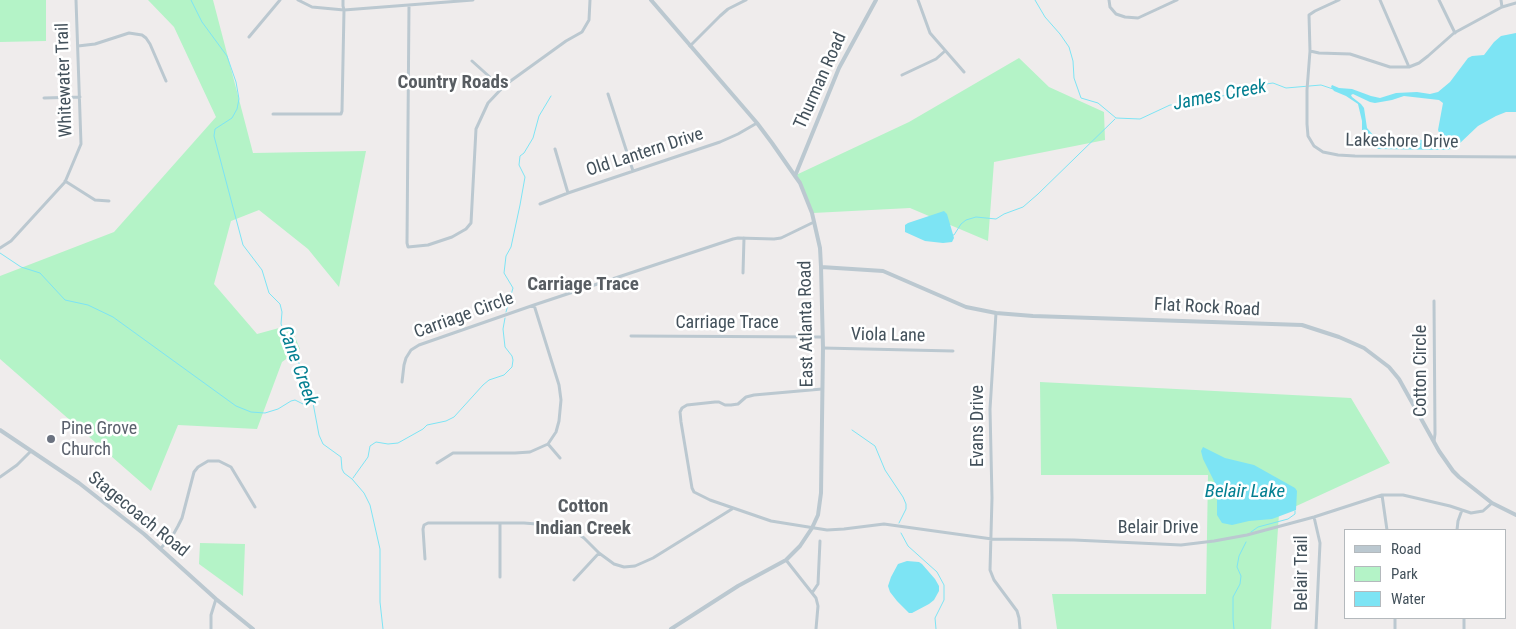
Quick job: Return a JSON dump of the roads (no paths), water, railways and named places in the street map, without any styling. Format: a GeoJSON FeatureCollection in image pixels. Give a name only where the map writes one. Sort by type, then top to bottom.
{"type":"FeatureCollection","features":[{"type":"Feature","properties":{"kind":"street","name":"Whitewater Trail"},"geometry":{"type":"LineString","coordinates":[[0,248],[11,241],[66,181],[81,144],[76,0]]}},
{"type":"Feature","properties":{"kind":"street"},"geometry":{"type":"LineString","coordinates":[[249,37],[280,0]]}},
{"type":"Feature","properties":{"kind":"street"},"geometry":{"type":"LineString","coordinates":[[298,0],[312,8],[344,10],[473,0]]}},
{"type":"Feature","properties":{"kind":"street"},"geometry":{"type":"LineString","coordinates":[[273,114],[341,114],[343,0]]}},
{"type":"Feature","properties":{"kind":"street"},"geometry":{"type":"LineString","coordinates":[[409,5],[408,247],[428,245],[452,237],[466,229],[471,223],[474,140],[476,129],[488,103],[502,88],[537,61],[582,32],[588,20],[590,0]]}},
{"type":"Feature","properties":{"kind":"street","name":"East Atlanta Road"},"geometry":{"type":"LineString","coordinates":[[651,0],[772,143],[795,176],[803,190],[814,222],[820,248],[821,267],[823,348],[821,492],[818,514],[812,528],[796,551],[786,560],[738,586],[671,629]]}},
{"type":"Feature","properties":{"kind":"street"},"geometry":{"type":"LineString","coordinates":[[690,47],[728,9],[746,0]]}},
{"type":"Feature","properties":{"kind":"street","name":"Thurman Road"},"geometry":{"type":"LineString","coordinates":[[795,176],[840,68],[876,0]]}},
{"type":"Feature","properties":{"kind":"street"},"geometry":{"type":"LineString","coordinates":[[918,0],[930,33],[964,72]]}},
{"type":"Feature","properties":{"kind":"street"},"geometry":{"type":"LineString","coordinates":[[1109,0],[1110,7],[1116,14],[1138,18],[1176,0]]}},
{"type":"Feature","properties":{"kind":"street","name":"Lakeshore Drive"},"geometry":{"type":"LineString","coordinates":[[1339,0],[1309,15],[1308,136],[1314,146],[1323,152],[1355,156],[1516,157]]}},
{"type":"Feature","properties":{"kind":"street"},"geometry":{"type":"LineString","coordinates":[[1380,0],[1409,67]]}},
{"type":"Feature","properties":{"kind":"street"},"geometry":{"type":"LineString","coordinates":[[1439,0],[1455,33]]}},
{"type":"Feature","properties":{"kind":"street"},"geometry":{"type":"LineString","coordinates":[[1501,0],[1502,7]]}},
{"type":"Feature","properties":{"kind":"street"},"geometry":{"type":"LineString","coordinates":[[1310,50],[1319,53],[1350,54],[1390,67],[1409,67],[1419,63],[1455,33],[1502,7],[1516,3]]}},
{"type":"Feature","properties":{"kind":"street"},"geometry":{"type":"LineString","coordinates":[[78,46],[95,44],[128,32],[142,35],[150,44],[166,81]]}},
{"type":"Feature","properties":{"kind":"street"},"geometry":{"type":"LineString","coordinates":[[902,75],[936,59],[945,51]]}},
{"type":"Feature","properties":{"kind":"street"},"geometry":{"type":"LineString","coordinates":[[472,61],[502,88]]}},
{"type":"Feature","properties":{"kind":"street"},"geometry":{"type":"LineString","coordinates":[[608,94],[633,171]]}},
{"type":"Feature","properties":{"kind":"street"},"geometry":{"type":"LineString","coordinates":[[44,98],[80,97]]}},
{"type":"Feature","properties":{"kind":"street","name":"Old Lantern Drive"},"geometry":{"type":"LineString","coordinates":[[540,204],[720,142],[756,124]]}},
{"type":"Feature","properties":{"kind":"street"},"geometry":{"type":"LineString","coordinates":[[555,149],[568,193]]}},
{"type":"Feature","properties":{"kind":"street"},"geometry":{"type":"LineString","coordinates":[[66,181],[95,200],[109,201]]}},
{"type":"Feature","properties":{"kind":"street","name":"Carriage Circle"},"geometry":{"type":"LineString","coordinates":[[402,382],[404,365],[411,350],[432,340],[716,244],[738,238],[781,238],[814,222]]}},
{"type":"Feature","properties":{"kind":"street"},"geometry":{"type":"LineString","coordinates":[[743,273],[744,238]]}},
{"type":"Feature","properties":{"kind":"street","name":"Flat Rock Road"},"geometry":{"type":"LineString","coordinates":[[821,267],[883,271],[966,307],[996,313],[1295,325],[1310,327],[1339,337],[1364,348],[1380,358],[1389,367],[1400,379],[1453,471],[1492,502],[1516,515]]}},
{"type":"Feature","properties":{"kind":"street","name":"Cotton Circle"},"geometry":{"type":"LineString","coordinates":[[1434,300],[1434,441]]}},
{"type":"Feature","properties":{"kind":"street"},"geometry":{"type":"LineString","coordinates":[[437,463],[453,453],[530,452],[548,444],[556,432],[561,400],[556,373],[534,305]]}},
{"type":"Feature","properties":{"kind":"street","name":"Evans Drive"},"geometry":{"type":"LineString","coordinates":[[996,313],[990,409],[992,575],[1017,611],[1020,629]]}},
{"type":"Feature","properties":{"kind":"street","name":"Carriage Trace"},"geometry":{"type":"LineString","coordinates":[[632,336],[822,338]]}},
{"type":"Feature","properties":{"kind":"street","name":"Viola Lane"},"geometry":{"type":"LineString","coordinates":[[823,348],[953,351]]}},
{"type":"Feature","properties":{"kind":"street","name":"Belair Drive"},"geometry":{"type":"LineString","coordinates":[[822,389],[746,397],[738,404],[731,406],[715,402],[687,405],[682,408],[680,412],[681,422],[694,492],[732,508],[771,521],[812,528],[844,529],[884,524],[992,539],[1074,540],[1181,545],[1247,535],[1314,517],[1382,495],[1403,495],[1471,513],[1480,513],[1487,509],[1492,502]]}},
{"type":"Feature","properties":{"kind":"street","name":"Stagecoach Road"},"geometry":{"type":"LineString","coordinates":[[0,430],[30,452],[79,483],[161,548],[216,599],[253,629]]}},
{"type":"Feature","properties":{"kind":"street"},"geometry":{"type":"LineString","coordinates":[[548,444],[560,458]]}},
{"type":"Feature","properties":{"kind":"street"},"geometry":{"type":"LineString","coordinates":[[0,477],[17,465],[30,452]]}},
{"type":"Feature","properties":{"kind":"street"},"geometry":{"type":"LineString","coordinates":[[161,548],[173,535],[178,526],[194,472],[208,461],[219,461],[231,467],[255,507]]}},
{"type":"Feature","properties":{"kind":"street"},"geometry":{"type":"LineString","coordinates":[[1382,495],[1387,529]]}},
{"type":"Feature","properties":{"kind":"street"},"geometry":{"type":"LineString","coordinates":[[425,559],[422,529],[428,523],[524,523],[561,526],[574,531],[619,566],[636,566],[653,558],[732,508]]}},
{"type":"Feature","properties":{"kind":"street"},"geometry":{"type":"LineString","coordinates":[[1457,529],[1462,510]]}},
{"type":"Feature","properties":{"kind":"street","name":"Belair Trail"},"geometry":{"type":"LineString","coordinates":[[1314,517],[1320,542],[1316,629]]}},
{"type":"Feature","properties":{"kind":"street"},"geometry":{"type":"LineString","coordinates":[[500,524],[500,577]]}},
{"type":"Feature","properties":{"kind":"street"},"geometry":{"type":"LineString","coordinates":[[812,593],[818,584],[820,541]]}},
{"type":"Feature","properties":{"kind":"street"},"geometry":{"type":"LineString","coordinates":[[574,580],[599,552]]}},
{"type":"Feature","properties":{"kind":"street"},"geometry":{"type":"LineString","coordinates":[[786,560],[816,598],[818,606],[816,629]]}},
{"type":"Feature","properties":{"kind":"street"},"geometry":{"type":"LineString","coordinates":[[211,629],[211,615],[216,599]]}},
{"type":"Feature","properties":{"kind":"water"},"geometry":{"type":"Polygon","coordinates":[[[1516,33],[1516,112],[1506,112],[1478,126],[1459,144],[1448,150],[1378,149],[1371,145],[1362,133],[1362,121],[1358,104],[1334,91],[1331,87],[1332,85],[1339,88],[1352,89],[1380,98],[1396,93],[1417,92],[1430,94],[1438,92],[1450,82],[1468,58],[1484,55],[1501,36],[1516,33]],[[1353,94],[1351,95],[1364,108],[1367,128],[1374,136],[1423,140],[1428,138],[1432,143],[1435,143],[1440,135],[1438,130],[1443,103],[1439,100],[1404,96],[1375,103],[1353,94]]]}},
{"type":"Feature","properties":{"kind":"water"},"geometry":{"type":"Polygon","coordinates":[[[944,211],[947,214],[954,238],[952,242],[925,241],[905,232],[905,225],[908,223],[944,211]]]}},
{"type":"Feature","properties":{"kind":"water","name":"Belair Lake"},"geometry":{"type":"Polygon","coordinates":[[[1203,447],[1225,458],[1254,465],[1295,488],[1297,491],[1296,510],[1272,519],[1232,525],[1222,523],[1217,515],[1217,492],[1214,481],[1201,451],[1203,447]]]}},
{"type":"Feature","properties":{"kind":"water"},"geometry":{"type":"Polygon","coordinates":[[[907,561],[922,564],[939,586],[939,591],[934,600],[912,613],[909,613],[897,601],[888,586],[898,564],[907,561]]]}},
{"type":"Feature","properties":{"kind":"waterway","name":"Cane Creek"},"geometry":{"type":"LineString","coordinates":[[191,0],[202,22],[227,56],[236,82],[239,99],[237,109],[232,118],[215,129],[214,136],[243,245],[262,270],[269,293],[280,304],[282,312],[281,324],[303,372],[323,444],[341,457],[344,473],[364,493],[370,505],[380,549],[380,602],[383,629]]}},
{"type":"Feature","properties":{"kind":"waterway","name":"James Creek"},"geometry":{"type":"LineString","coordinates":[[1035,0],[1045,17],[1069,47],[1073,61],[1074,78],[1081,98],[1098,103],[1116,118],[1140,119],[1170,105],[1190,105],[1198,101],[1211,101],[1219,97],[1273,83],[1286,88],[1321,85],[1333,89]]}},
{"type":"Feature","properties":{"kind":"waterway"},"geometry":{"type":"LineString","coordinates":[[506,312],[513,288],[504,273],[506,256],[511,247],[525,177],[519,165],[520,156],[533,138],[539,116],[551,96]]}},
{"type":"Feature","properties":{"kind":"waterway"},"geometry":{"type":"LineString","coordinates":[[953,235],[966,220],[976,217],[996,219],[1023,207],[1115,119]]}},
{"type":"Feature","properties":{"kind":"waterway"},"geometry":{"type":"LineString","coordinates":[[0,253],[21,267],[40,273],[65,300],[88,305],[113,317],[236,406],[251,412],[265,413],[295,400],[303,404],[313,403]]}},
{"type":"Feature","properties":{"kind":"waterway"},"geometry":{"type":"LineString","coordinates":[[353,478],[368,457],[370,446],[376,442],[398,443],[427,425],[446,421],[454,417],[483,385],[489,380],[504,375],[512,367],[512,356],[505,347],[503,329],[505,318]]}},
{"type":"Feature","properties":{"kind":"waterway"},"geometry":{"type":"LineString","coordinates":[[852,430],[875,446],[885,470],[903,497],[906,509],[899,523]]}},
{"type":"Feature","properties":{"kind":"waterway"},"geometry":{"type":"LineString","coordinates":[[1251,532],[1258,527],[1288,519],[1295,514],[1295,511]]}},
{"type":"Feature","properties":{"kind":"waterway"},"geometry":{"type":"LineString","coordinates":[[901,533],[908,546],[937,572],[944,585],[944,600],[935,618],[936,629]]}},
{"type":"Feature","properties":{"kind":"waterway"},"geometry":{"type":"LineString","coordinates":[[1234,629],[1233,597],[1240,584],[1241,576],[1237,567],[1239,556],[1246,542]]}},
{"type":"Feature","properties":{"kind":"place","name":"Pine Grove Church"},"geometry":{"type":"Point","coordinates":[51,439]}},
{"type":"Feature","properties":{"kind":"district","name":"Country Roads"},"geometry":{"type":"Point","coordinates":[453,83]}},
{"type":"Feature","properties":{"kind":"district","name":"Carriage Trace"},"geometry":{"type":"Point","coordinates":[583,285]}},
{"type":"Feature","properties":{"kind":"district","name":"Cotton Indian Creek"},"geometry":{"type":"Point","coordinates":[583,518]}}]}
